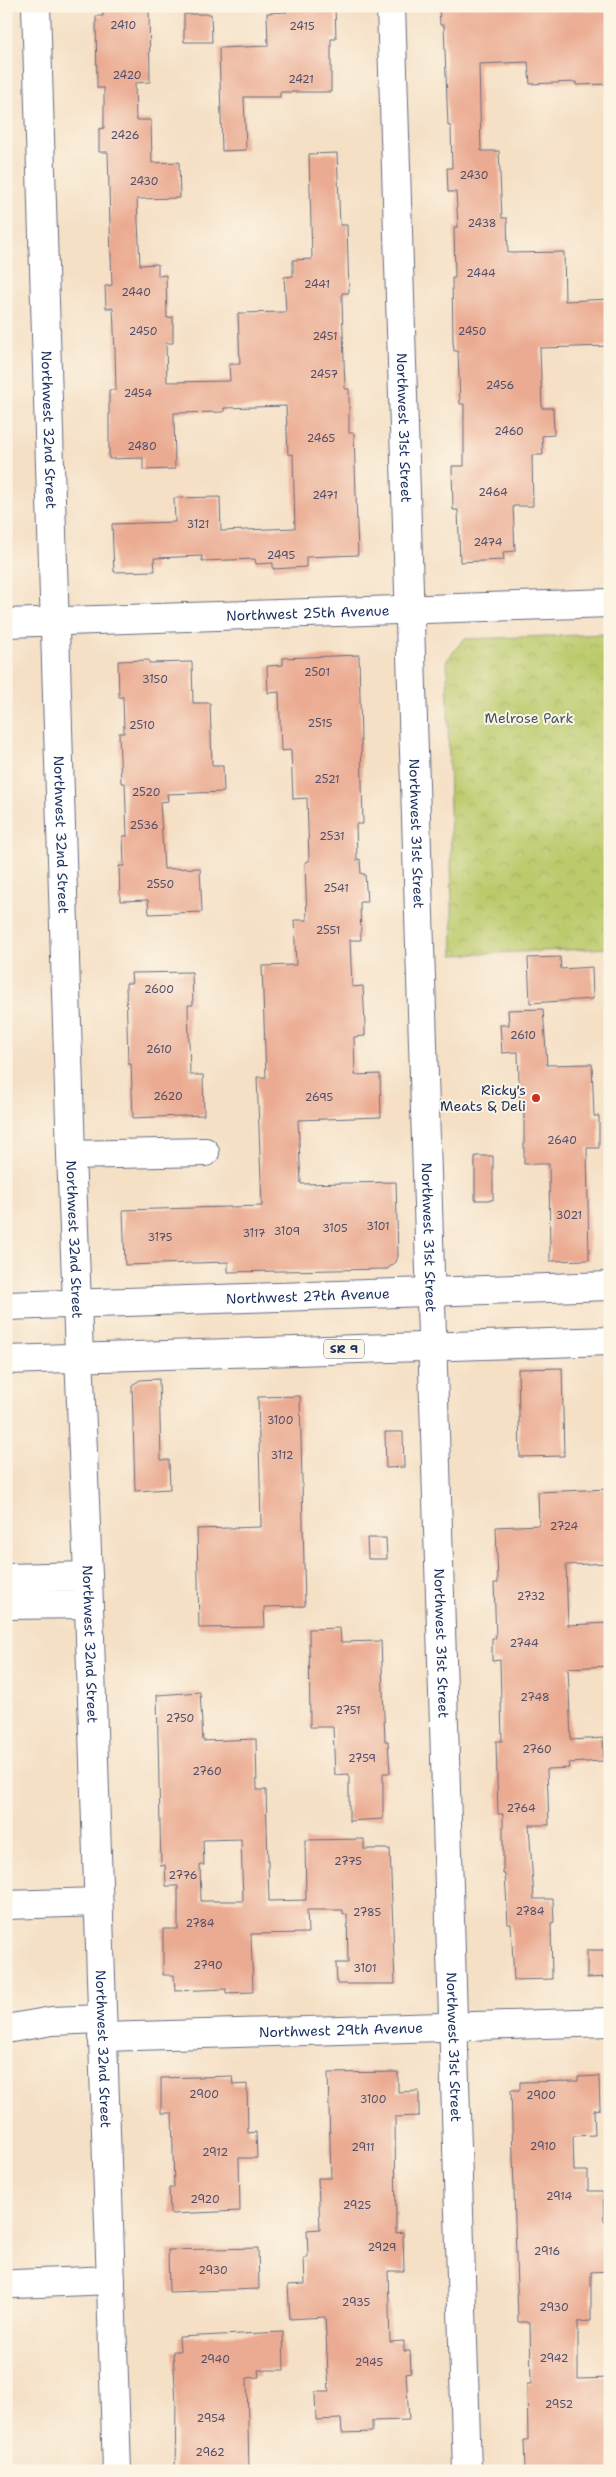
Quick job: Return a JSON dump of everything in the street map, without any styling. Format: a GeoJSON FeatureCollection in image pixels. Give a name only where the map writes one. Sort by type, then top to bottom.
{"type":"FeatureCollection","features":[{"type":"Feature","properties":{"kind":"main road","name":"Northwest 32nd Street"},"geometry":{"type":"LineString","coordinates":[[36,6],[71,1155],[88,1576],[117,2471]]}},
{"type":"Feature","properties":{"kind":"main road","name":"Northwest 31st Street"},"geometry":{"type":"LineString","coordinates":[[391,6],[467,2471]]}},
{"type":"Feature","properties":{"kind":"main road","name":"Northwest 25th Avenue"},"geometry":{"type":"LineString","coordinates":[[6,623],[610,603]]}},
{"type":"Feature","properties":{"kind":"main road"},"geometry":{"type":"LineString","coordinates":[[71,1155],[206,1152]]}},
{"type":"Feature","properties":{"kind":"main road","name":"Northwest 27th Avenue"},"geometry":{"type":"LineString","coordinates":[[6,1306],[610,1286]]}},
{"type":"Feature","properties":{"kind":"main road","name":"SR 9"},"geometry":{"type":"LineString","coordinates":[[6,1360],[610,1341]]}},
{"type":"Feature","properties":{"kind":"main road"},"geometry":{"type":"LineString","coordinates":[[6,1578],[88,1576]]}},
{"type":"Feature","properties":{"kind":"main road"},"geometry":{"type":"LineString","coordinates":[[6,1604],[88,1604]]}},
{"type":"Feature","properties":{"kind":"main road"},"geometry":{"type":"LineString","coordinates":[[6,1905],[98,1902]]}},
{"type":"Feature","properties":{"kind":"main road","name":"Northwest 29th Avenue"},"geometry":{"type":"LineString","coordinates":[[6,2029],[52,2021],[102,2028],[452,2026],[610,2022]]}},
{"type":"Feature","properties":{"kind":"main road"},"geometry":{"type":"LineString","coordinates":[[14,2284],[111,2280]]}},
{"type":"Feature","properties":{"kind":"green space","name":"Melrose Park"},"geometry":{"type":"Polygon","coordinates":[[[610,634],[610,948],[453,955],[447,660],[464,639],[610,634]]]}},
{"type":"Feature","properties":{"kind":"building"},"geometry":{"type":"Polygon","coordinates":[[[103,6],[149,6],[150,82],[135,83],[136,120],[151,120],[152,163],[179,162],[180,198],[137,199],[140,265],[158,264],[158,276],[166,275],[167,318],[173,317],[173,343],[166,343],[167,382],[230,381],[229,364],[240,364],[238,313],[286,312],[284,277],[293,276],[293,260],[312,259],[309,154],[337,153],[340,225],[347,225],[349,293],[342,293],[342,302],[345,389],[349,389],[349,433],[354,433],[358,555],[306,557],[306,567],[273,569],[273,563],[256,564],[255,559],[202,561],[202,556],[154,558],[155,571],[114,572],[112,524],[175,522],[174,498],[220,497],[221,531],[295,528],[293,454],[288,455],[286,406],[224,408],[224,412],[174,413],[175,469],[143,470],[143,458],[109,459],[109,390],[116,390],[113,308],[106,308],[105,286],[112,285],[108,152],[99,152],[99,129],[104,128],[104,88],[97,88],[96,16],[103,16],[103,6]]]}},
{"type":"Feature","properties":{"kind":"building"},"geometry":{"type":"Polygon","coordinates":[[[287,6],[335,6],[336,39],[331,39],[331,92],[280,92],[280,97],[244,97],[246,150],[222,151],[219,48],[268,46],[267,13],[287,12],[287,6]]]}},
{"type":"Feature","properties":{"kind":"building"},"geometry":{"type":"Polygon","coordinates":[[[439,6],[587,6],[587,11],[610,10],[610,84],[576,85],[576,82],[530,84],[528,62],[479,64],[481,151],[499,151],[502,218],[507,218],[508,253],[564,252],[565,301],[610,299],[610,346],[540,348],[542,408],[553,408],[554,435],[542,436],[543,455],[532,455],[533,506],[513,506],[515,551],[503,552],[504,560],[460,562],[458,510],[453,510],[452,466],[464,466],[464,404],[460,404],[458,351],[454,351],[453,341],[452,278],[455,278],[454,227],[458,227],[456,192],[448,192],[447,168],[452,168],[451,126],[448,126],[444,25],[440,25],[439,6]]]}},
{"type":"Feature","properties":{"kind":"building"},"geometry":{"type":"Polygon","coordinates":[[[184,14],[211,14],[212,42],[184,42],[184,14]]]}},
{"type":"Feature","properties":{"kind":"building"},"geometry":{"type":"Polygon","coordinates":[[[359,655],[363,824],[356,824],[357,860],[360,859],[361,874],[365,874],[367,902],[360,902],[361,940],[350,940],[352,987],[363,986],[365,1024],[365,1036],[354,1037],[355,1075],[380,1074],[381,1117],[298,1120],[301,1184],[396,1182],[398,1256],[396,1262],[387,1269],[228,1272],[228,1262],[125,1265],[123,1210],[262,1206],[257,1077],[266,1077],[262,966],[296,965],[294,920],[307,920],[305,862],[309,861],[307,798],[293,799],[291,750],[281,751],[279,692],[268,693],[267,666],[283,665],[283,658],[359,655]]]}},
{"type":"Feature","properties":{"kind":"building"},"geometry":{"type":"Polygon","coordinates":[[[149,660],[149,663],[192,662],[193,703],[210,703],[212,766],[223,766],[224,792],[167,794],[168,801],[160,802],[164,869],[200,868],[202,912],[149,914],[148,900],[120,901],[119,866],[124,866],[123,836],[127,836],[125,783],[121,783],[119,733],[124,733],[123,697],[119,697],[118,661],[149,660]]]}},
{"type":"Feature","properties":{"kind":"building"},"geometry":{"type":"Polygon","coordinates":[[[560,957],[561,969],[592,967],[593,999],[530,1003],[528,958],[560,957]]]}},
{"type":"Feature","properties":{"kind":"building"},"geometry":{"type":"Polygon","coordinates":[[[192,972],[193,1005],[188,1005],[190,1075],[203,1075],[204,1115],[133,1118],[131,1064],[128,1064],[126,983],[132,983],[131,973],[192,972]]]}},
{"type":"Feature","properties":{"kind":"building"},"geometry":{"type":"Polygon","coordinates":[[[543,1009],[547,1065],[592,1064],[594,1116],[599,1116],[599,1148],[587,1148],[589,1260],[550,1261],[549,1164],[524,1164],[524,1109],[520,1109],[518,1052],[502,1053],[500,1025],[509,1025],[508,1010],[543,1009]]]}},
{"type":"Feature","properties":{"kind":"building"},"geometry":{"type":"Polygon","coordinates":[[[475,1156],[493,1156],[493,1200],[475,1200],[475,1156]]]}},
{"type":"Feature","properties":{"kind":"building"},"geometry":{"type":"Polygon","coordinates":[[[562,1368],[564,1456],[520,1457],[518,1369],[562,1368]]]}},
{"type":"Feature","properties":{"kind":"building"},"geometry":{"type":"Polygon","coordinates":[[[159,1379],[161,1460],[169,1460],[170,1489],[135,1491],[132,1385],[140,1380],[159,1379]]]}},
{"type":"Feature","properties":{"kind":"building"},"geometry":{"type":"Polygon","coordinates":[[[300,1396],[305,1606],[264,1607],[265,1627],[199,1628],[197,1529],[261,1527],[258,1397],[300,1396]]]}},
{"type":"Feature","properties":{"kind":"building"},"geometry":{"type":"Polygon","coordinates":[[[385,1432],[403,1432],[404,1467],[386,1468],[385,1432]]]}},
{"type":"Feature","properties":{"kind":"building"},"geometry":{"type":"Polygon","coordinates":[[[609,1489],[610,1563],[566,1565],[568,1625],[610,1623],[610,1666],[568,1668],[571,1740],[603,1738],[604,1761],[568,1763],[569,1768],[547,1769],[549,1825],[529,1825],[534,1899],[553,1899],[554,1922],[551,1923],[552,1979],[514,1980],[511,1924],[508,1924],[505,1874],[503,1874],[503,1814],[498,1814],[496,1741],[502,1741],[500,1660],[492,1661],[492,1638],[496,1638],[494,1583],[498,1583],[496,1527],[539,1525],[538,1492],[609,1489]]]}},
{"type":"Feature","properties":{"kind":"building"},"geometry":{"type":"Polygon","coordinates":[[[367,1538],[386,1538],[387,1559],[368,1559],[367,1538]]]}},
{"type":"Feature","properties":{"kind":"building"},"geometry":{"type":"Polygon","coordinates":[[[340,1628],[341,1642],[381,1641],[385,1741],[388,1741],[390,1773],[383,1773],[383,1819],[349,1821],[349,1774],[335,1775],[333,1727],[310,1727],[309,1629],[340,1628]]]}},
{"type":"Feature","properties":{"kind":"building"},"geometry":{"type":"Polygon","coordinates":[[[200,1692],[203,1741],[256,1739],[257,1790],[266,1790],[269,1901],[306,1900],[305,1840],[364,1839],[364,1849],[390,1849],[395,1984],[337,1984],[336,1963],[348,1963],[347,1914],[343,1915],[343,1910],[307,1910],[308,1933],[251,1934],[253,1992],[226,1993],[226,1989],[175,1991],[174,1975],[163,1975],[163,1929],[178,1929],[178,1886],[166,1886],[165,1865],[161,1866],[157,1695],[200,1692]],[[241,1839],[203,1840],[204,1865],[200,1865],[201,1901],[243,1901],[241,1839]]]}},
{"type":"Feature","properties":{"kind":"building"},"geometry":{"type":"Polygon","coordinates":[[[587,1950],[610,1950],[610,1977],[587,1978],[587,1950]]]}},
{"type":"Feature","properties":{"kind":"building"},"geometry":{"type":"Polygon","coordinates":[[[398,2072],[398,2092],[419,2091],[419,2116],[395,2117],[396,2233],[403,2232],[404,2271],[388,2271],[390,2342],[404,2341],[404,2351],[410,2351],[411,2372],[406,2373],[409,2420],[372,2421],[372,2432],[342,2433],[341,2419],[316,2420],[315,2392],[329,2392],[325,2317],[290,2319],[288,2285],[305,2284],[304,2258],[308,2258],[307,2230],[320,2229],[318,2178],[331,2178],[328,2073],[398,2072]]]}},
{"type":"Feature","properties":{"kind":"building"},"geometry":{"type":"Polygon","coordinates":[[[232,2076],[233,2085],[247,2084],[248,2133],[256,2132],[257,2158],[239,2158],[240,2211],[172,2214],[170,2212],[169,2188],[174,2188],[172,2113],[161,2113],[161,2078],[232,2076]]]}},
{"type":"Feature","properties":{"kind":"building"},"geometry":{"type":"Polygon","coordinates":[[[599,2076],[600,2109],[594,2110],[595,2135],[573,2136],[574,2171],[588,2171],[588,2191],[603,2191],[604,2221],[610,2221],[610,2271],[591,2272],[591,2321],[578,2322],[578,2379],[610,2378],[610,2471],[525,2471],[524,2440],[528,2440],[527,2384],[531,2384],[530,2322],[518,2322],[511,2090],[520,2090],[520,2082],[578,2081],[578,2077],[599,2076]]]}},
{"type":"Feature","properties":{"kind":"building"},"geometry":{"type":"Polygon","coordinates":[[[258,2248],[259,2289],[169,2292],[168,2250],[258,2248]]]}},
{"type":"Feature","properties":{"kind":"building"},"geometry":{"type":"Polygon","coordinates":[[[283,2332],[284,2370],[258,2370],[259,2377],[247,2378],[249,2471],[175,2471],[176,2403],[173,2351],[180,2351],[179,2337],[283,2332]]]}},
{"type":"Feature","properties":{"kind":"place","name":"Ricky's Meats & Deli"},"geometry":{"type":"Point","coordinates":[536,1098]}}]}
